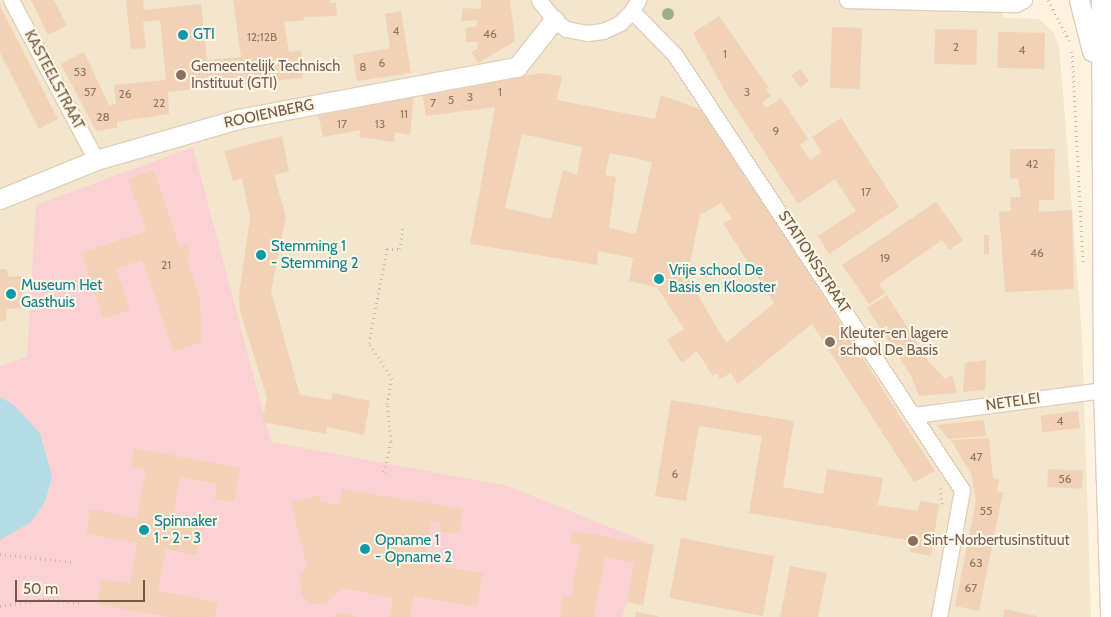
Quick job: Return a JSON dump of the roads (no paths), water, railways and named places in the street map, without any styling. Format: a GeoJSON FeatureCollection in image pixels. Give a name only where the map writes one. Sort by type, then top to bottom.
{"type":"FeatureCollection","features":[{"type":"Feature","properties":{"kind":"street","name":"KASTEELSTRAAT"},"geometry":{"type":"LineString","coordinates":[[11,0],[96,160]]}},
{"type":"Feature","properties":{"kind":"street"},"geometry":{"type":"LineString","coordinates":[[539,0],[554,20],[566,29],[587,33],[603,31],[620,23],[635,6]]}},
{"type":"Feature","properties":{"kind":"street"},"geometry":{"type":"LineString","coordinates":[[847,0],[1016,4],[1024,0]]}},
{"type":"Feature","properties":{"kind":"street"},"geometry":{"type":"LineString","coordinates":[[1079,0],[1100,102]]}},
{"type":"Feature","properties":{"kind":"street"},"geometry":{"type":"LineString","coordinates":[[1101,0],[1099,20],[1103,78],[1100,102],[1110,617]]}},
{"type":"Feature","properties":{"kind":"street","name":"STATIONSSTRAAT"},"geometry":{"type":"LineString","coordinates":[[635,6],[676,55],[962,490],[939,617]]}},
{"type":"Feature","properties":{"kind":"street","name":"ROOIENBERG"},"geometry":{"type":"LineString","coordinates":[[0,199],[96,160],[238,120],[517,67],[554,20]]}},
{"type":"Feature","properties":{"kind":"street","name":"NETELEI"},"geometry":{"type":"LineString","coordinates":[[914,415],[1107,389]]}},
{"type":"Feature","properties":{"kind":"water"},"geometry":{"type":"Polygon","coordinates":[[[0,397],[14,405],[40,433],[52,477],[45,502],[31,522],[0,540],[0,397]]]}},
{"type":"Feature","properties":{"kind":"place","name":"GTI"},"geometry":{"type":"Point","coordinates":[183,35]}},
{"type":"Feature","properties":{"kind":"place","name":"Gemeentelijk Technisch Instituut (GTI)"},"geometry":{"type":"Point","coordinates":[181,75]}},
{"type":"Feature","properties":{"kind":"place","name":"Stemming 1 - Stemming 2"},"geometry":{"type":"Point","coordinates":[261,255]}},
{"type":"Feature","properties":{"kind":"place","name":"Vrije school De Basis en Klooster"},"geometry":{"type":"Point","coordinates":[659,279]}},
{"type":"Feature","properties":{"kind":"place","name":"Museum Het Gasthuis"},"geometry":{"type":"Point","coordinates":[11,294]}},
{"type":"Feature","properties":{"kind":"place","name":"Kleuter-en lagere school De Basis"},"geometry":{"type":"Point","coordinates":[830,342]}},
{"type":"Feature","properties":{"kind":"place","name":"Spinnaker 1 - 2 - 3"},"geometry":{"type":"Point","coordinates":[144,530]}},
{"type":"Feature","properties":{"kind":"place","name":"Sint-Norbertusinstituut"},"geometry":{"type":"Point","coordinates":[913,541]}},
{"type":"Feature","properties":{"kind":"place","name":"Opname 1 - Opname 2"},"geometry":{"type":"Point","coordinates":[365,549]}}]}
